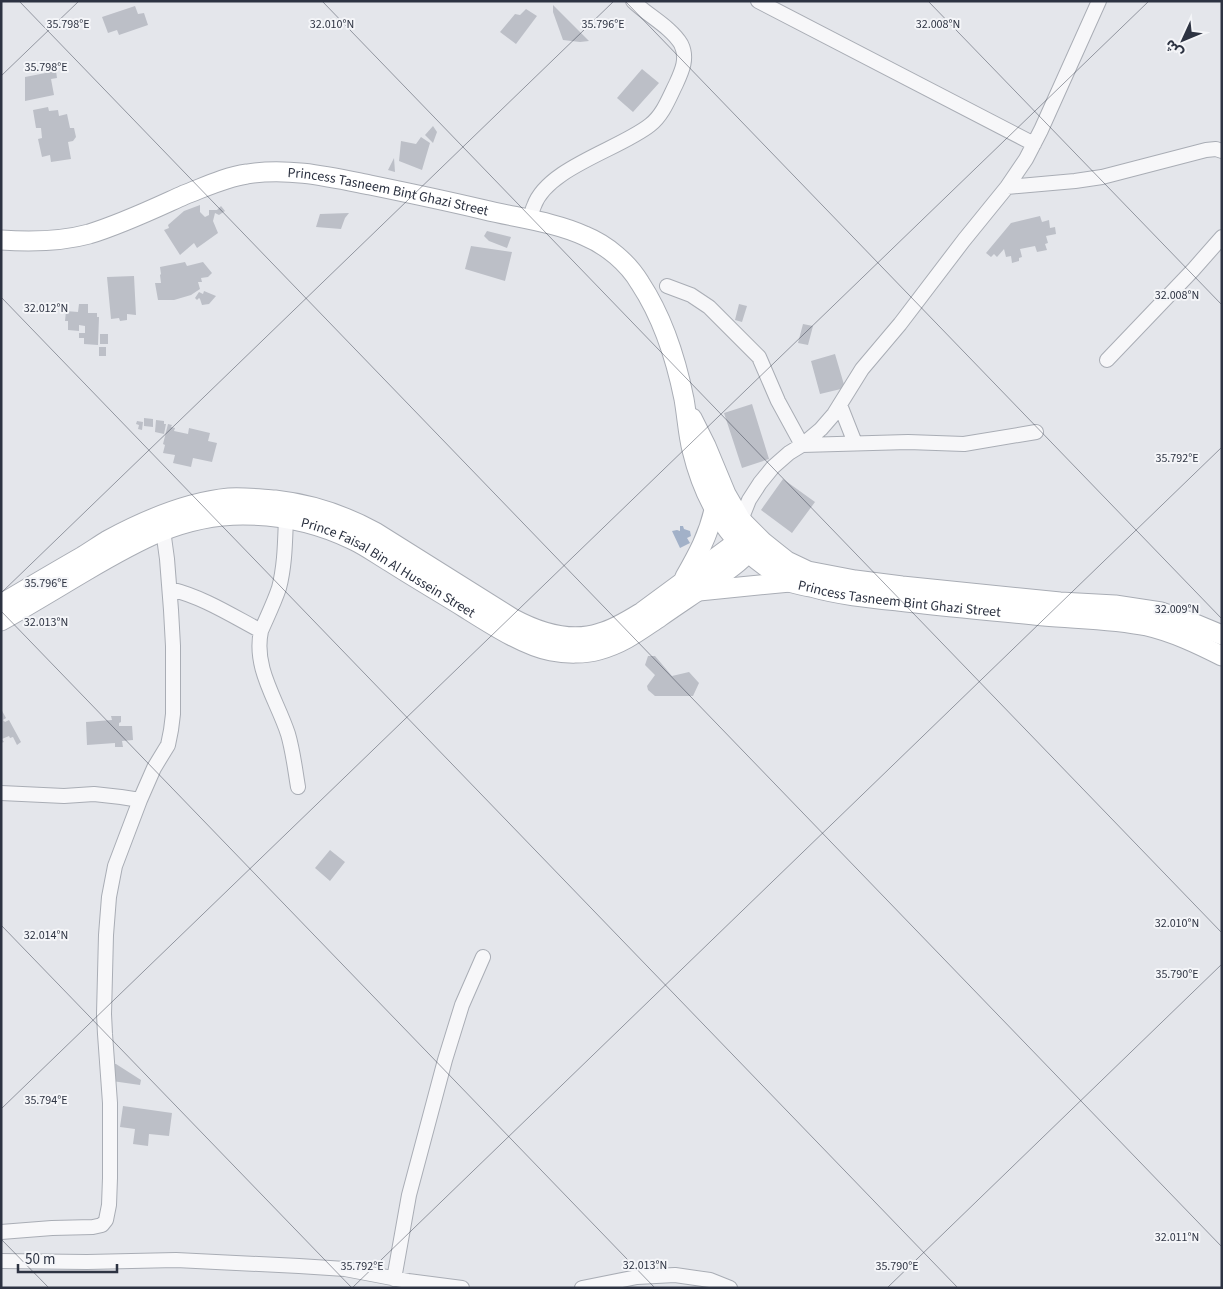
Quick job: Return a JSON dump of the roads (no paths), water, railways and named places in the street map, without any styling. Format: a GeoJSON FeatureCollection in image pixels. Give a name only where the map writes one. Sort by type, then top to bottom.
{"type":"FeatureCollection","features":[{"type":"Feature","properties":{"kind":"main road","name":"Princess Tasneem Bint Ghazi Street"},"geometry":{"type":"LineString","coordinates":[[1,240],[37,242],[81,236],[119,223],[220,180],[244,174],[270,171],[336,178],[550,224],[584,235],[602,245],[614,255],[631,271],[648,295],[666,334],[684,401],[691,448],[699,476],[714,510],[750,544],[773,572],[790,582],[820,590],[868,598],[1141,625],[1170,633],[1222,656]]}},
{"type":"Feature","properties":{"kind":"main road","name":"Princess Tasneem Bint Ghazi Street"},"geometry":{"type":"LineString","coordinates":[[684,401],[706,446],[726,494],[741,520],[750,544],[808,571],[902,586],[1053,601],[1115,605],[1161,612],[1222,635]]}},
{"type":"Feature","properties":{"kind":"main road","name":"Prince Faisal Bin Al Hussein Street"},"geometry":{"type":"LineString","coordinates":[[1,604],[107,541],[138,525],[190,506],[231,498],[257,498],[296,503],[359,524],[375,532],[512,618],[542,632],[581,636],[598,634],[691,586]]}},
{"type":"Feature","properties":{"kind":"main road"},"geometry":{"type":"LineString","coordinates":[[714,510],[691,586],[790,582]]}},
{"type":"Feature","properties":{"kind":"main road","name":"Prince Faisal Bin Al Hussein Street"},"geometry":{"type":"LineString","coordinates":[[1,621],[128,546],[163,530],[192,521],[219,516],[240,515],[286,518],[316,525],[354,541],[486,622],[534,645],[551,651],[568,653],[596,651],[628,639],[691,586],[750,544]]}},
{"type":"Feature","properties":{"kind":"street"},"geometry":{"type":"LineString","coordinates":[[530,220],[534,204],[541,193],[556,178],[569,169],[641,132],[656,120],[662,112],[683,69],[684,51],[680,43],[633,1]]}},
{"type":"Feature","properties":{"kind":"street"},"geometry":{"type":"LineString","coordinates":[[758,1],[1034,144]]}},
{"type":"Feature","properties":{"kind":"street"},"geometry":{"type":"LineString","coordinates":[[741,520],[749,500],[760,483],[789,453],[821,429],[834,414],[862,369],[900,324],[1007,187],[1034,144],[1099,1]]}},
{"type":"Feature","properties":{"kind":"street"},"geometry":{"type":"LineString","coordinates":[[1007,187],[1102,177],[1206,150],[1216,149],[1222,151]]}},
{"type":"Feature","properties":{"kind":"street"},"geometry":{"type":"LineString","coordinates":[[1107,360],[1222,237]]}},
{"type":"Feature","properties":{"kind":"street"},"geometry":{"type":"LineString","coordinates":[[667,286],[691,295],[709,307],[759,357],[778,401],[802,445]]}},
{"type":"Feature","properties":{"kind":"street"},"geometry":{"type":"LineString","coordinates":[[840,405],[855,443]]}},
{"type":"Feature","properties":{"kind":"street"},"geometry":{"type":"LineString","coordinates":[[802,445],[908,442],[964,444],[1036,432]]}},
{"type":"Feature","properties":{"kind":"street"},"geometry":{"type":"LineString","coordinates":[[286,518],[282,574],[258,642],[264,676],[288,734],[298,787]]}},
{"type":"Feature","properties":{"kind":"street"},"geometry":{"type":"LineString","coordinates":[[1,1232],[93,1227],[102,1225],[106,1220],[109,1205],[110,1178],[110,1103],[104,1014],[110,888],[115,866],[140,800],[154,768],[168,745],[173,714],[170,589],[163,530]]}},
{"type":"Feature","properties":{"kind":"street"},"geometry":{"type":"LineString","coordinates":[[170,589],[187,593],[207,602],[261,631]]}},
{"type":"Feature","properties":{"kind":"street"},"geometry":{"type":"LineString","coordinates":[[1,793],[64,796],[94,794],[140,800]]}},
{"type":"Feature","properties":{"kind":"street"},"geometry":{"type":"LineString","coordinates":[[394,1279],[409,1195],[445,1060],[462,1005],[483,957]]}},
{"type":"Feature","properties":{"kind":"street"},"geometry":{"type":"LineString","coordinates":[[1,1261],[96,1262],[176,1260],[345,1268],[394,1279],[462,1288]]}},
{"type":"Feature","properties":{"kind":"street"},"geometry":{"type":"LineString","coordinates":[[582,1288],[637,1276],[675,1275],[710,1280],[730,1288]]}},
{"type":"Feature","properties":{"kind":"water"},"geometry":{"type":"Polygon","coordinates":[[[680,526],[690,531],[691,536],[687,538],[690,543],[680,548],[672,531],[680,531],[680,526]]]}}]}
